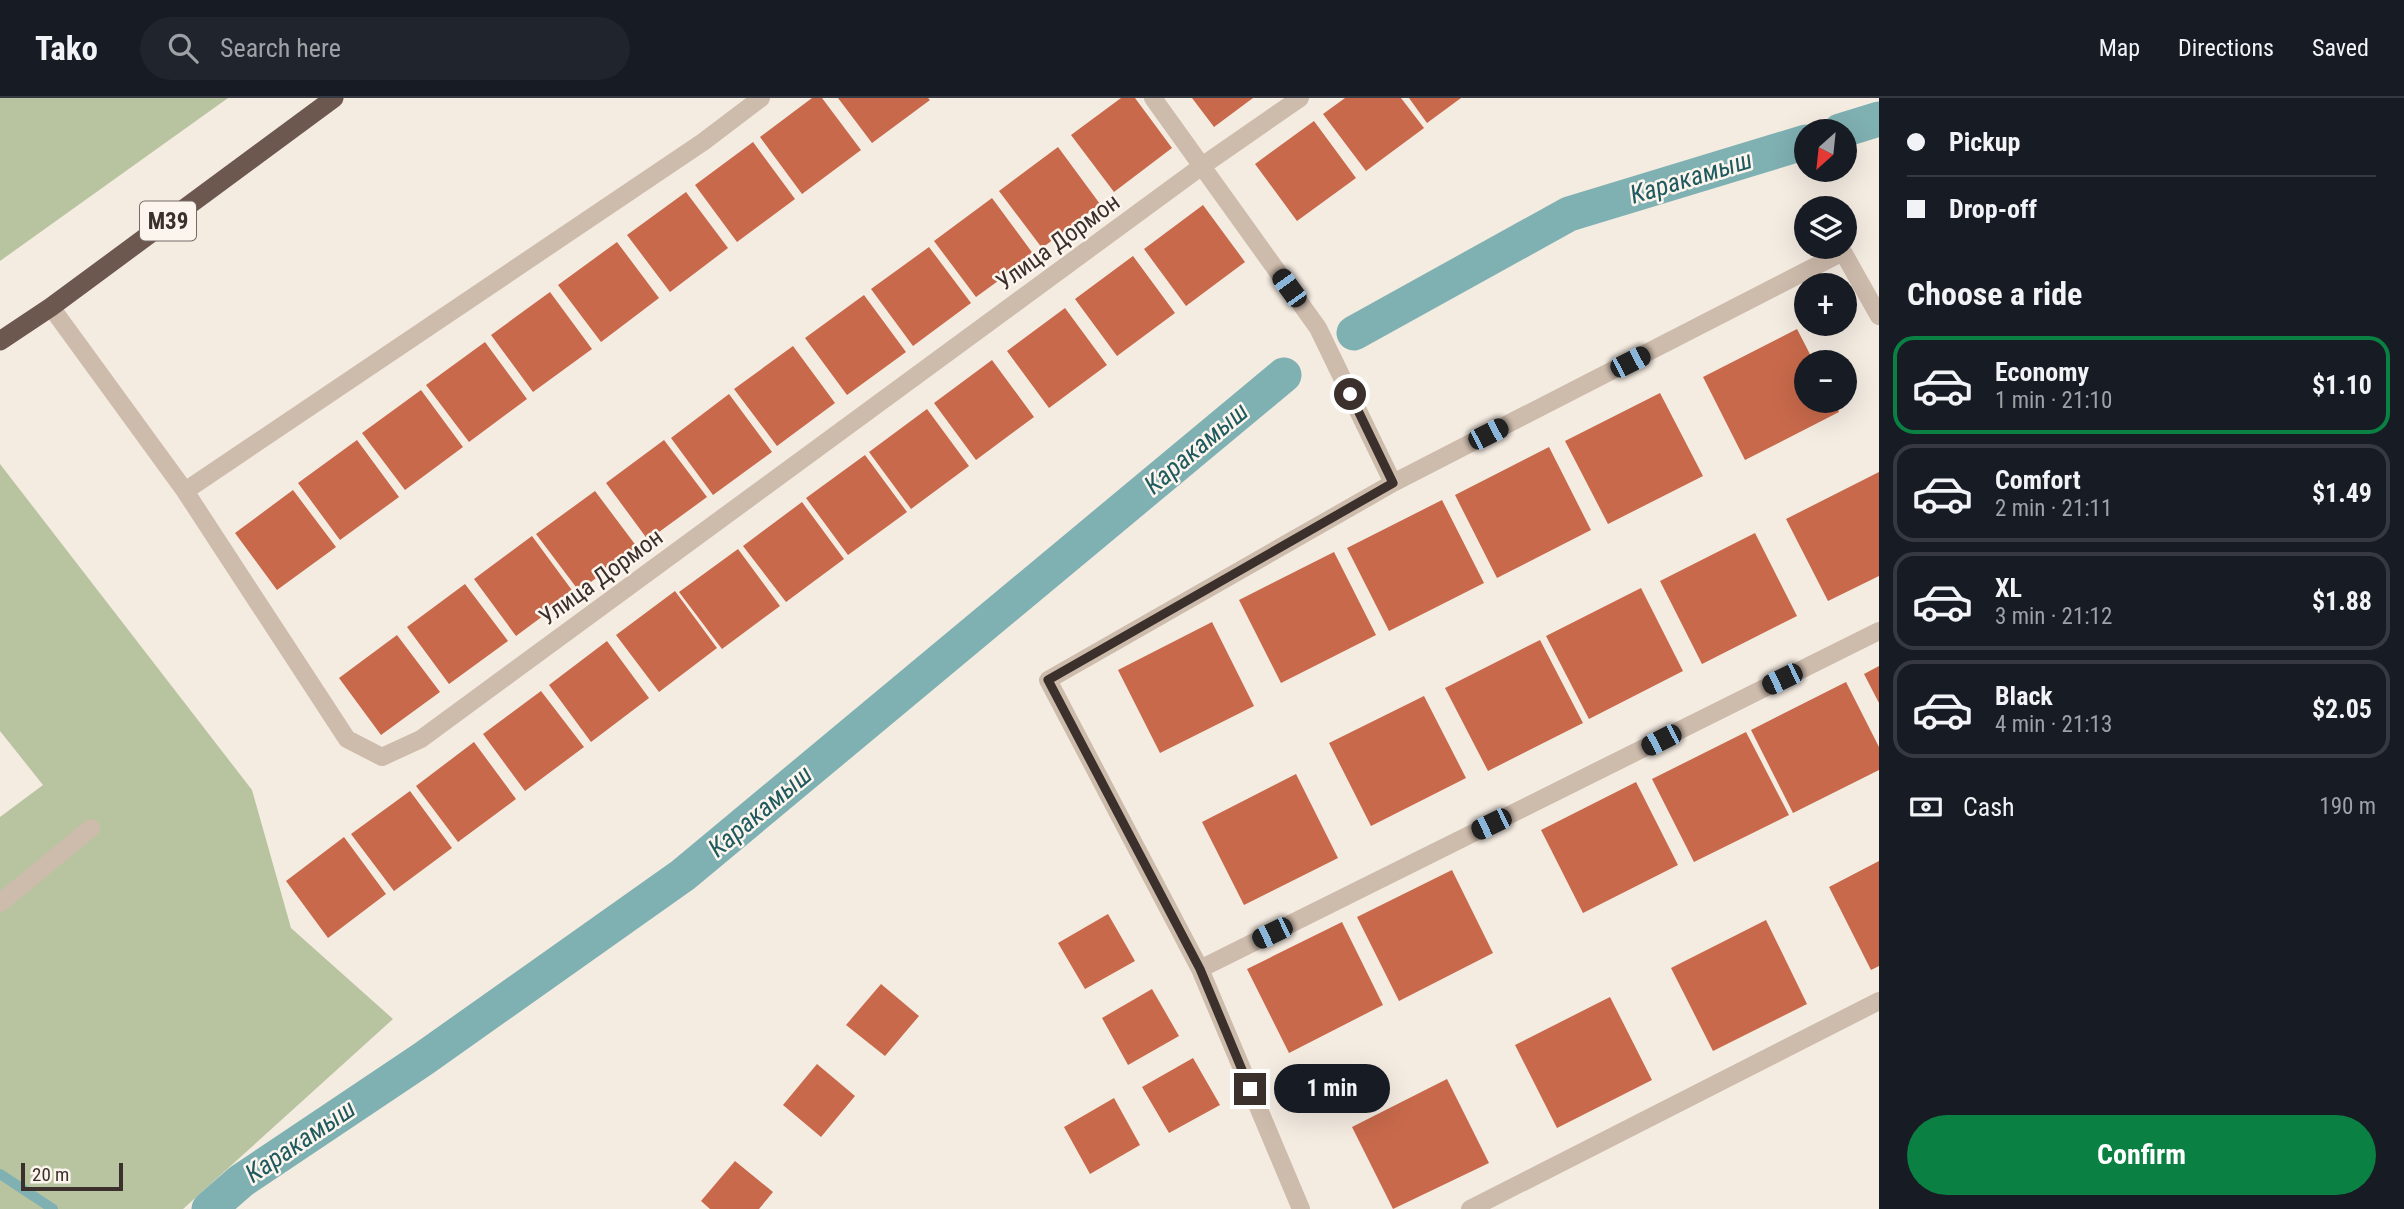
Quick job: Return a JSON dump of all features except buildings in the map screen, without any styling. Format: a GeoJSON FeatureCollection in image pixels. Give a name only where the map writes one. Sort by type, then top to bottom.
{"type":"FeatureCollection","features":[{"type":"Feature","properties":{"kind":"highway","name":"M39"},"geometry":{"type":"LineString","coordinates":[[0,341],[51,307],[334,98]]}},
{"type":"Feature","properties":{"kind":"street"},"geometry":{"type":"LineString","coordinates":[[186,491],[703,142],[761,98]]}},
{"type":"Feature","properties":{"kind":"street"},"geometry":{"type":"LineString","coordinates":[[1153,98],[1318,328],[1393,483]]}},
{"type":"Feature","properties":{"kind":"street","name":"Улица Дормон"},"geometry":{"type":"LineString","coordinates":[[51,307],[186,491],[347,739],[382,757],[421,739],[1202,166],[1300,98]]}},
{"type":"Feature","properties":{"kind":"street"},"geometry":{"type":"LineString","coordinates":[[1301,1209],[1200,969],[1048,680],[1393,483],[1843,252],[1879,316]]}},
{"type":"Feature","properties":{"kind":"street"},"geometry":{"type":"LineString","coordinates":[[1200,969],[1879,631]]}},
{"type":"Feature","properties":{"kind":"street"},"geometry":{"type":"LineString","coordinates":[[0,903],[91,828]]}},
{"type":"Feature","properties":{"kind":"street"},"geometry":{"type":"LineString","coordinates":[[1470,1209],[1879,1001]]}},
{"type":"Feature","properties":{"kind":"green space"},"geometry":{"type":"Polygon","coordinates":[[[0,98],[228,98],[0,261],[0,98]]]}},
{"type":"Feature","properties":{"kind":"green space"},"geometry":{"type":"Polygon","coordinates":[[[0,464],[252,790],[291,928],[393,1019],[183,1209],[0,1209],[0,817],[43,785],[0,731],[0,464]]]}},
{"type":"Feature","properties":{"kind":"waterway","name":"Каракамыш"},"geometry":{"type":"LineString","coordinates":[[1857,126],[1879,119]]}},
{"type":"Feature","properties":{"kind":"waterway","name":"Каракамыш"},"geometry":{"type":"LineString","coordinates":[[1354,333],[1569,214],[1794,146]]}},
{"type":"Feature","properties":{"kind":"waterway","name":"Каракамыш"},"geometry":{"type":"LineString","coordinates":[[209,1209],[241,1181],[423,1059],[683,875],[1284,375]]}},
{"type":"Feature","properties":{"kind":"waterway"},"geometry":{"type":"LineString","coordinates":[[0,1174],[53,1209]]}},
{"type":"Feature","properties":{"kind":"route"},"geometry":{"type":"LineString","coordinates":[[1250,1089],[1200,969],[1048,680],[1393,483],[1350,394]]}}]}
